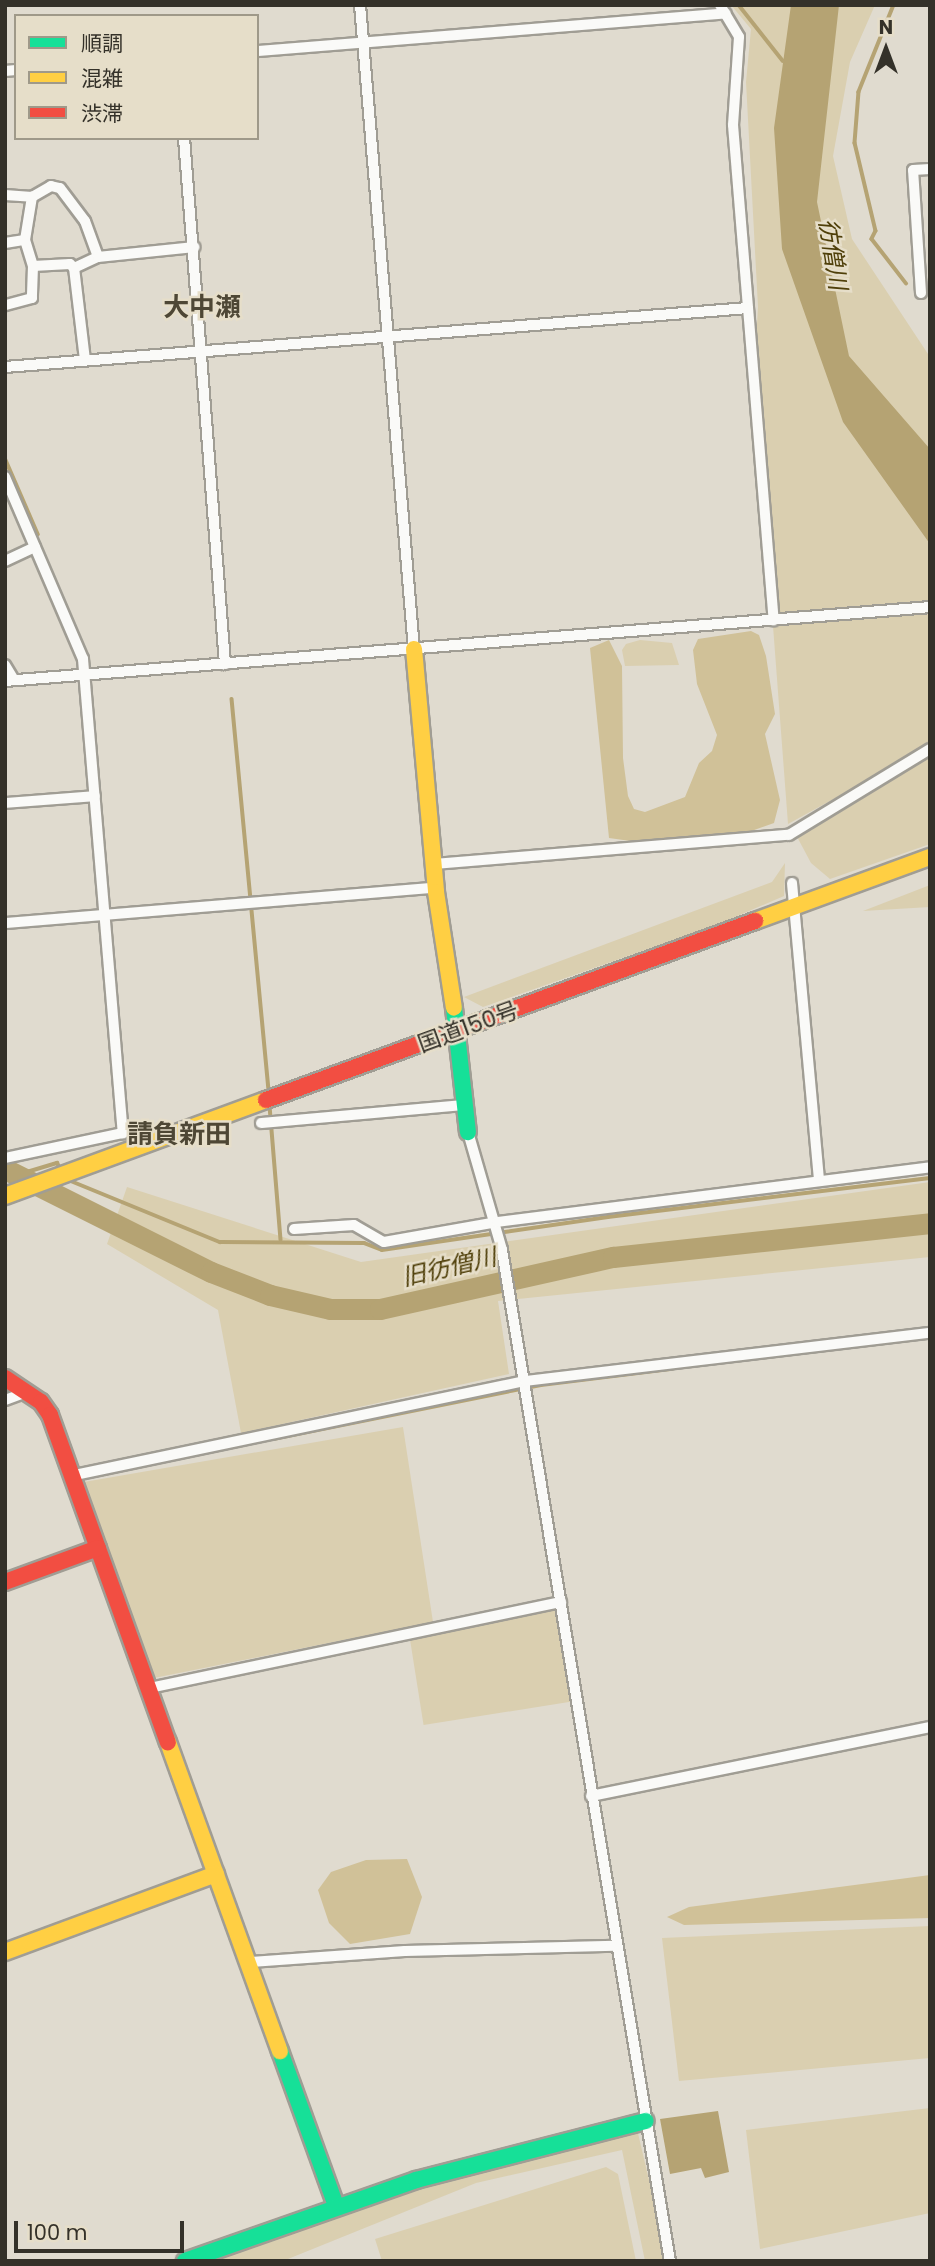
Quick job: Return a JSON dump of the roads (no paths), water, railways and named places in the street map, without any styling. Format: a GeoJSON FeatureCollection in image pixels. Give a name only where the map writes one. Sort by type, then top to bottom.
{"type":"FeatureCollection","features":[{"type":"Feature","properties":{"kind":"main road"},"geometry":{"type":"LineString","coordinates":[[414,649],[435,888],[455,1032],[461,1049],[468,1132]]}},
{"type":"Feature","properties":{"kind":"main road","name":"国道150号"},"geometry":{"type":"LineString","coordinates":[[10,1195],[930,857]]}},
{"type":"Feature","properties":{"kind":"main road"},"geometry":{"type":"LineString","coordinates":[[5,1378],[27,1392],[50,1416],[216,1874],[251,1962],[336,2206]]}},
{"type":"Feature","properties":{"kind":"main road"},"geometry":{"type":"LineString","coordinates":[[5,1582],[98,1548]]}},
{"type":"Feature","properties":{"kind":"main road"},"geometry":{"type":"LineString","coordinates":[[5,1952],[216,1874]]}},
{"type":"Feature","properties":{"kind":"main road"},"geometry":{"type":"LineString","coordinates":[[184,2261],[416,2180],[646,2121]]}},
{"type":"Feature","properties":{"kind":"street"},"geometry":{"type":"LineString","coordinates":[[360,5],[414,649]]}},
{"type":"Feature","properties":{"kind":"street"},"geometry":{"type":"LineString","coordinates":[[259,51],[722,9],[739,37],[733,125],[774,620]]}},
{"type":"Feature","properties":{"kind":"street"},"geometry":{"type":"LineString","coordinates":[[5,63],[6,71]]}},
{"type":"Feature","properties":{"kind":"street"},"geometry":{"type":"LineString","coordinates":[[184,140],[203,351],[225,664]]}},
{"type":"Feature","properties":{"kind":"street"},"geometry":{"type":"LineString","coordinates":[[920,293],[925,274],[914,170],[930,169]]}},
{"type":"Feature","properties":{"kind":"street"},"geometry":{"type":"LineString","coordinates":[[5,195],[32,197],[51,186],[70,195],[98,257]]}},
{"type":"Feature","properties":{"kind":"street"},"geometry":{"type":"LineString","coordinates":[[5,305],[32,298],[33,266],[25,240],[32,197]]}},
{"type":"Feature","properties":{"kind":"street"},"geometry":{"type":"LineString","coordinates":[[5,243],[25,240]]}},
{"type":"Feature","properties":{"kind":"street"},"geometry":{"type":"LineString","coordinates":[[74,268],[98,257],[194,247]]}},
{"type":"Feature","properties":{"kind":"street"},"geometry":{"type":"LineString","coordinates":[[33,266],[71,264],[74,268],[85,360]]}},
{"type":"Feature","properties":{"kind":"street"},"geometry":{"type":"LineString","coordinates":[[5,367],[748,308]]}},
{"type":"Feature","properties":{"kind":"street"},"geometry":{"type":"LineString","coordinates":[[5,477],[83,659],[123,1133],[8,1157]]}},
{"type":"Feature","properties":{"kind":"street"},"geometry":{"type":"LineString","coordinates":[[5,561],[35,547]]}},
{"type":"Feature","properties":{"kind":"street"},"geometry":{"type":"LineString","coordinates":[[5,664],[10,680],[930,607]]}},
{"type":"Feature","properties":{"kind":"street"},"geometry":{"type":"LineString","coordinates":[[433,864],[789,835],[930,749]]}},
{"type":"Feature","properties":{"kind":"street"},"geometry":{"type":"LineString","coordinates":[[5,803],[94,796]]}},
{"type":"Feature","properties":{"kind":"street"},"geometry":{"type":"LineString","coordinates":[[792,883],[819,1181]]}},
{"type":"Feature","properties":{"kind":"street"},"geometry":{"type":"LineString","coordinates":[[5,923],[435,888]]}},
{"type":"Feature","properties":{"kind":"street"},"geometry":{"type":"LineString","coordinates":[[261,1123],[464,1105]]}},
{"type":"Feature","properties":{"kind":"street"},"geometry":{"type":"LineString","coordinates":[[468,1132],[497,1222],[615,1946],[670,2261]]}},
{"type":"Feature","properties":{"kind":"street"},"geometry":{"type":"LineString","coordinates":[[294,1229],[354,1226],[384,1242],[497,1222],[930,1167]]}},
{"type":"Feature","properties":{"kind":"street"},"geometry":{"type":"LineString","coordinates":[[70,1476],[525,1381],[930,1333]]}},
{"type":"Feature","properties":{"kind":"street"},"geometry":{"type":"LineString","coordinates":[[5,1400],[27,1392]]}},
{"type":"Feature","properties":{"kind":"street"},"geometry":{"type":"LineString","coordinates":[[149,1688],[561,1602]]}},
{"type":"Feature","properties":{"kind":"street"},"geometry":{"type":"LineString","coordinates":[[591,1796],[930,1727]]}},
{"type":"Feature","properties":{"kind":"street"},"geometry":{"type":"LineString","coordinates":[[251,1962],[405,1951],[615,1946]]}},
{"type":"Feature","properties":{"kind":"waterway"},"geometry":{"type":"LineString","coordinates":[[739,5],[783,61]]}},
{"type":"Feature","properties":{"kind":"waterway"},"geometry":{"type":"LineString","coordinates":[[894,5],[859,92],[855,143],[876,231],[872,239],[906,283]]}},
{"type":"Feature","properties":{"kind":"waterway"},"geometry":{"type":"LineString","coordinates":[[5,458],[38,534]]}},
{"type":"Feature","properties":{"kind":"waterway"},"geometry":{"type":"LineString","coordinates":[[232,699],[269,1091]]}},
{"type":"Feature","properties":{"kind":"waterway"},"geometry":{"type":"LineString","coordinates":[[270,1106],[281,1240]]}},
{"type":"Feature","properties":{"kind":"waterway"},"geometry":{"type":"LineString","coordinates":[[17,1175],[57,1163],[60,1167]]}},
{"type":"Feature","properties":{"kind":"waterway","name":"旧彷僧川"},"geometry":{"type":"LineString","coordinates":[[5,1169],[211,1272],[270,1295],[330,1309],[380,1309],[613,1257],[930,1223]]}},
{"type":"Feature","properties":{"kind":"waterway"},"geometry":{"type":"LineString","coordinates":[[71,1181],[220,1242],[364,1243],[382,1250],[608,1217],[930,1178]]}},
{"type":"Feature","properties":{"kind":"waterway"},"geometry":{"type":"LineString","coordinates":[[273,1439],[541,1385],[672,1369]]}},
{"type":"Feature","properties":{"kind":"district","name":"大中瀬"},"geometry":{"type":"Point","coordinates":[202,308]}},
{"type":"Feature","properties":{"kind":"district","name":"請負新田"},"geometry":{"type":"Point","coordinates":[179,1135]}},
{"type":"Feature","properties":{"kind":"water label","name":"彷僧川"},"geometry":{"type":"Point","coordinates":[833,254]}}]}
